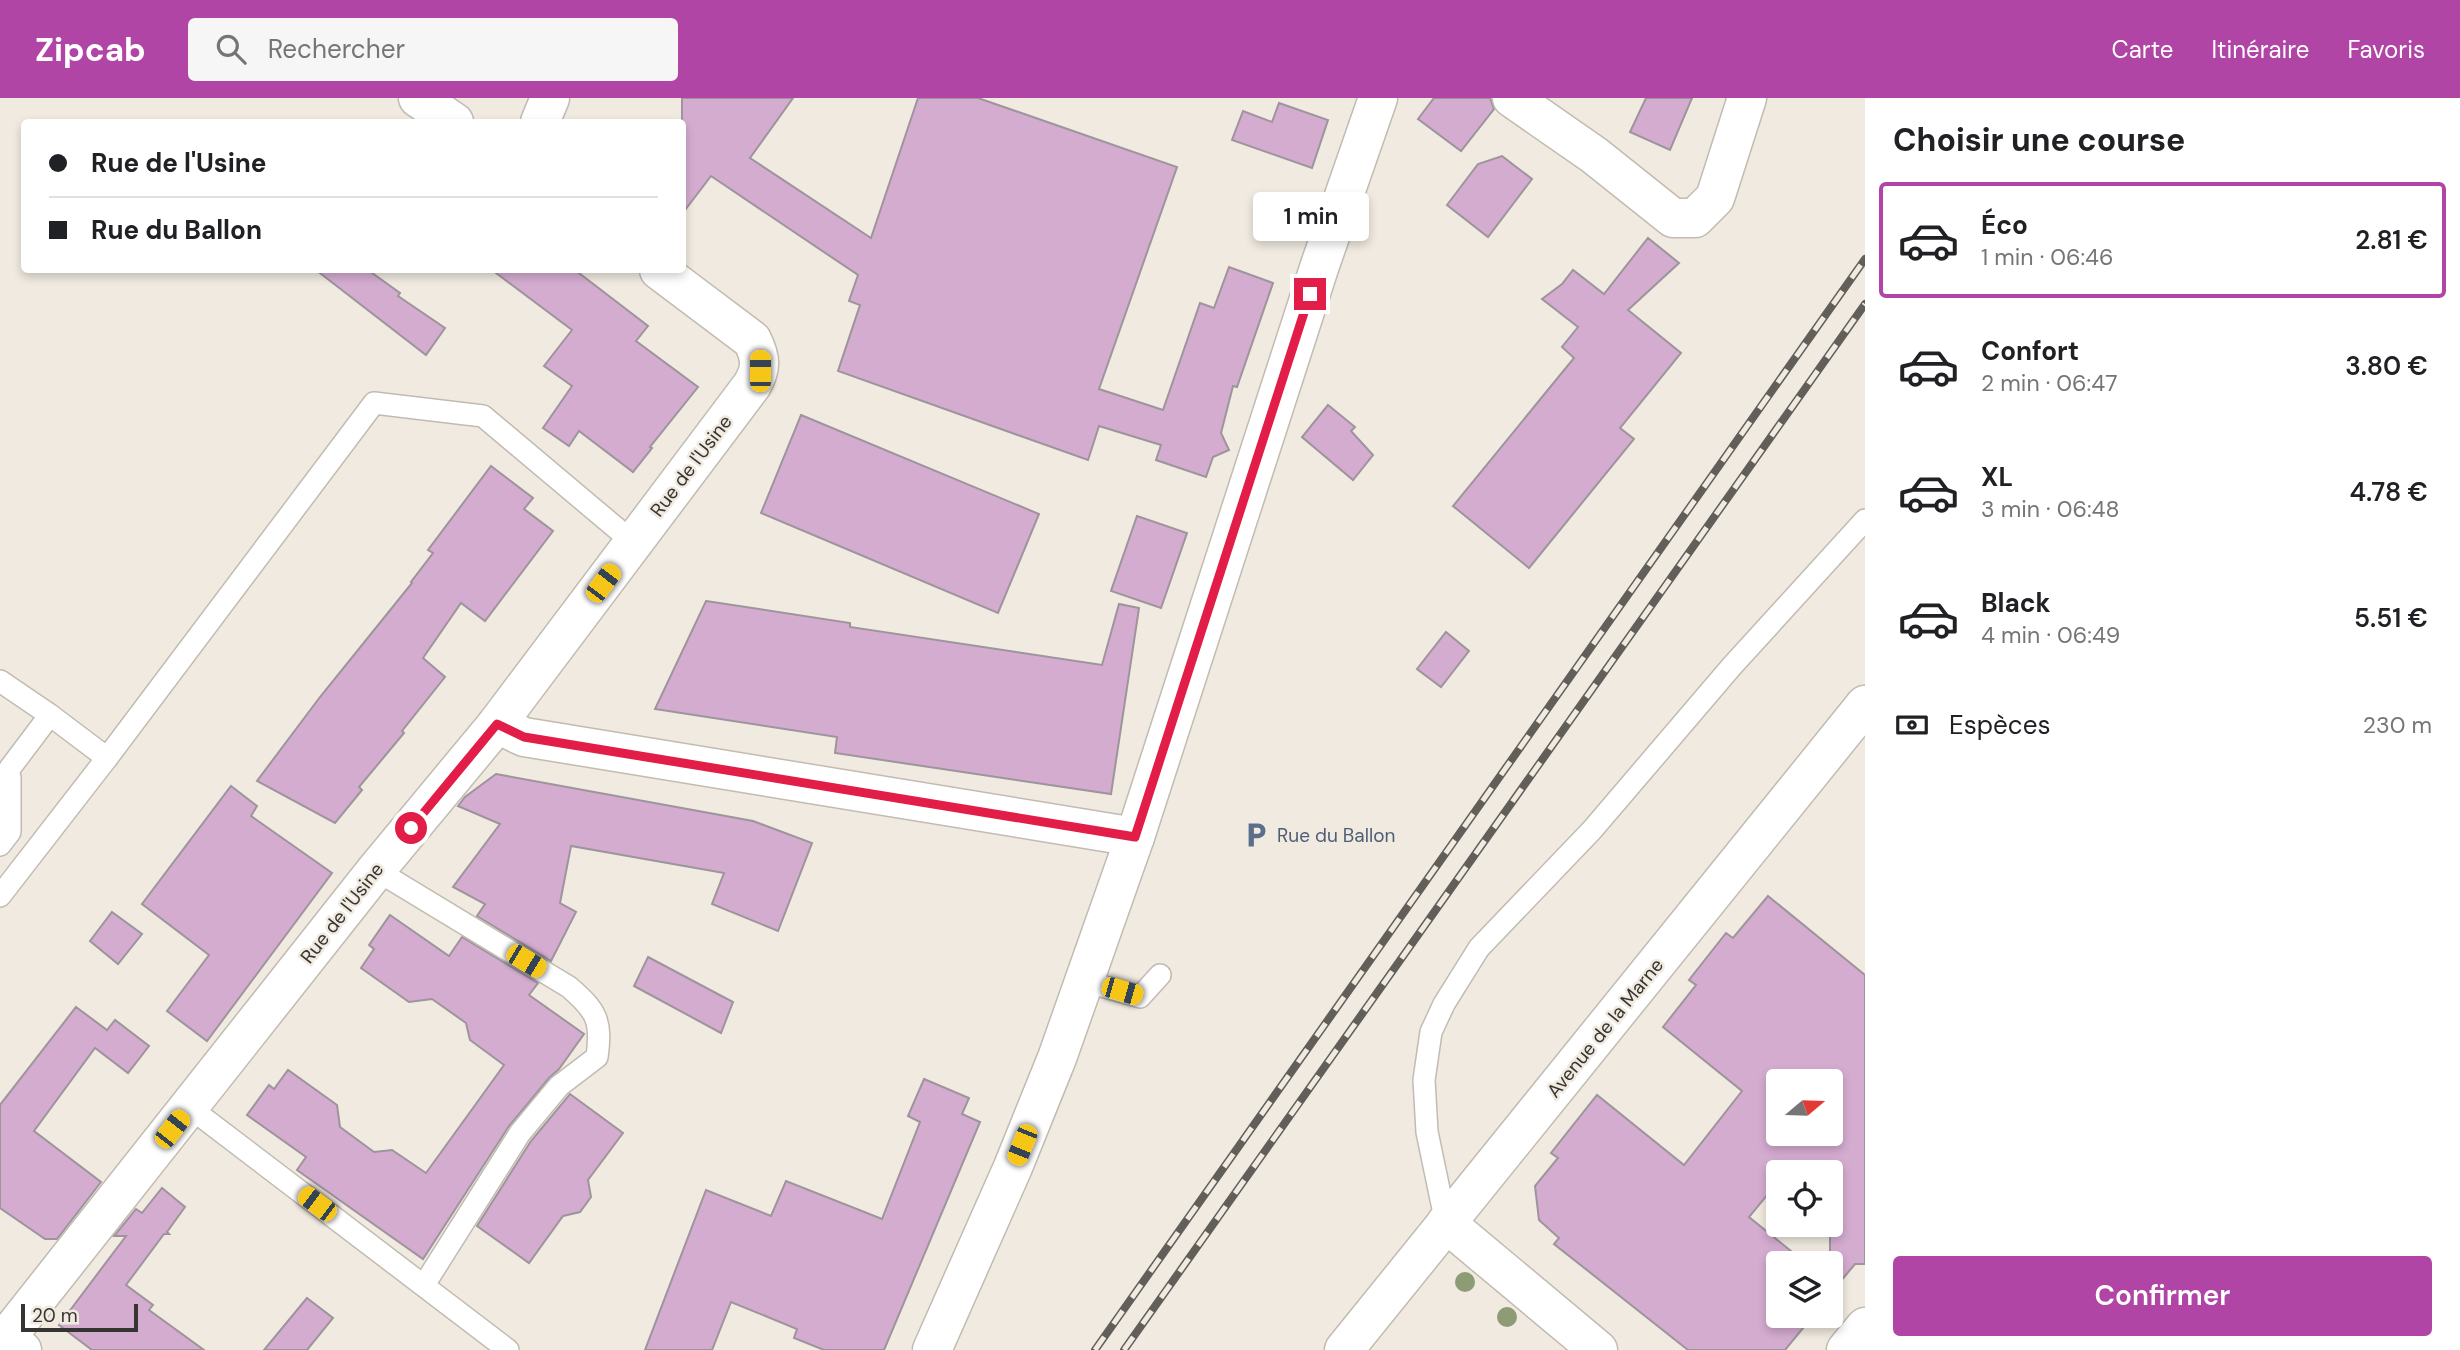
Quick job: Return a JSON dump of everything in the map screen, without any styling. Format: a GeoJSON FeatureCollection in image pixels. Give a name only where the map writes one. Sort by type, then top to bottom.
{"type":"FeatureCollection","features":[{"type":"Feature","properties":{"kind":"street"},"geometry":{"type":"LineString","coordinates":[[418,98],[450,119]]}},
{"type":"Feature","properties":{"kind":"street"},"geometry":{"type":"LineString","coordinates":[[541,119],[550,98]]}},
{"type":"Feature","properties":{"kind":"street"},"geometry":{"type":"LineString","coordinates":[[932,1350],[1058,1058],[1135,837],[1319,268],[1378,98]]}},
{"type":"Feature","properties":{"kind":"street"},"geometry":{"type":"LineString","coordinates":[[1512,98],[1594,155],[1673,218],[1695,218],[1715,198],[1747,98]]}},
{"type":"Feature","properties":{"kind":"street","name":"Rue de l'Usine"},"geometry":{"type":"LineString","coordinates":[[9,1341],[376,870],[497,724],[752,385],[760,371],[760,355],[751,340],[663,273]]}},
{"type":"Feature","properties":{"kind":"street","name":"Avenue de la Marne"},"geometry":{"type":"LineString","coordinates":[[1344,1350],[1865,705]]}},
{"type":"Feature","properties":{"kind":"street"},"geometry":{"type":"LineString","coordinates":[[497,724],[524,737],[1135,837]]}},
{"type":"Feature","properties":{"kind":"street"},"geometry":{"type":"LineString","coordinates":[[1446,1223],[1598,1350]]}},
{"type":"Feature","properties":{"kind":"street"},"geometry":{"type":"LineString","coordinates":[[1846,1350],[1865,1327]]}},
{"type":"Feature","properties":{"kind":"lane"},"geometry":{"type":"LineString","coordinates":[[0,896],[374,403],[483,416],[634,543]]}},
{"type":"Feature","properties":{"kind":"lane"},"geometry":{"type":"LineString","coordinates":[[1446,1223],[1427,1132],[1424,1080],[1431,1031],[1444,1004],[1479,948],[1591,830],[1732,666],[1865,520]]}},
{"type":"Feature","properties":{"kind":"lane"},"geometry":{"type":"LineString","coordinates":[[0,681],[107,758]]}},
{"type":"Feature","properties":{"kind":"lane"},"geometry":{"type":"LineString","coordinates":[[0,795],[3,773],[50,715]]}},
{"type":"Feature","properties":{"kind":"lane"},"geometry":{"type":"LineString","coordinates":[[0,845],[10,832],[3,773]]}},
{"type":"Feature","properties":{"kind":"lane"},"geometry":{"type":"LineString","coordinates":[[376,870],[569,987],[582,998],[600,1026],[597,1057],[559,1086],[520,1133],[424,1286]]}},
{"type":"Feature","properties":{"kind":"lane"},"geometry":{"type":"LineString","coordinates":[[1084,981],[1140,997],[1160,975]]}},
{"type":"Feature","properties":{"kind":"lane"},"geometry":{"type":"LineString","coordinates":[[189,1107],[508,1350]]}},
{"type":"Feature","properties":{"kind":"building"},"geometry":{"type":"Polygon","coordinates":[[[682,98],[793,98],[750,158],[871,238],[918,98],[978,98],[1177,167],[1099,389],[1163,410],[1200,303],[1214,308],[1229,267],[1273,283],[1237,387],[1233,386],[1221,433],[1229,450],[1213,457],[1206,477],[1156,460],[1161,445],[1099,426],[1088,460],[838,371],[860,305],[849,301],[858,275],[711,176],[686,209],[686,119],[682,119],[682,98]]]}},
{"type":"Feature","properties":{"kind":"building"},"geometry":{"type":"Polygon","coordinates":[[[1434,98],[1490,98],[1494,109],[1461,151],[1418,119],[1434,98]]]}},
{"type":"Feature","properties":{"kind":"building"},"geometry":{"type":"Polygon","coordinates":[[[1646,98],[1692,98],[1670,150],[1630,132],[1646,98]]]}},
{"type":"Feature","properties":{"kind":"building"},"geometry":{"type":"Polygon","coordinates":[[[1279,103],[1328,120],[1312,168],[1232,140],[1243,111],[1272,122],[1279,103]]]}},
{"type":"Feature","properties":{"kind":"building"},"geometry":{"type":"Polygon","coordinates":[[[1502,156],[1532,179],[1488,237],[1447,205],[1478,164],[1502,156]]]}},
{"type":"Feature","properties":{"kind":"building"},"geometry":{"type":"Polygon","coordinates":[[[1648,238],[1679,263],[1628,310],[1681,353],[1620,428],[1634,439],[1529,568],[1453,506],[1574,358],[1562,347],[1578,327],[1542,299],[1562,284],[1573,270],[1604,294],[1648,238]]]}},
{"type":"Feature","properties":{"kind":"building"},"geometry":{"type":"Polygon","coordinates":[[[320,273],[372,273],[400,293],[398,296],[445,328],[426,355],[320,273]]]}},
{"type":"Feature","properties":{"kind":"building"},"geometry":{"type":"Polygon","coordinates":[[[496,273],[579,273],[648,326],[636,341],[698,387],[633,472],[579,431],[569,446],[543,428],[572,386],[544,366],[572,330],[496,273]]]}},
{"type":"Feature","properties":{"kind":"building"},"geometry":{"type":"Polygon","coordinates":[[[1328,405],[1355,427],[1351,431],[1373,455],[1353,480],[1302,437],[1328,405]]]}},
{"type":"Feature","properties":{"kind":"building"},"geometry":{"type":"Polygon","coordinates":[[[801,415],[1039,514],[998,613],[761,513],[801,415]]]}},
{"type":"Feature","properties":{"kind":"building"},"geometry":{"type":"Polygon","coordinates":[[[491,466],[533,498],[524,509],[553,531],[485,621],[461,603],[423,658],[445,677],[402,731],[404,733],[359,787],[362,790],[335,823],[257,781],[320,697],[412,583],[433,553],[428,550],[491,466]]]}},
{"type":"Feature","properties":{"kind":"building"},"geometry":{"type":"Polygon","coordinates":[[[1137,516],[1187,533],[1161,608],[1111,591],[1137,516]]]}},
{"type":"Feature","properties":{"kind":"building"},"geometry":{"type":"Polygon","coordinates":[[[706,601],[850,623],[850,627],[1102,665],[1119,604],[1139,608],[1111,794],[835,753],[837,737],[655,709],[706,601]]]}},
{"type":"Feature","properties":{"kind":"building"},"geometry":{"type":"Polygon","coordinates":[[[1446,632],[1469,651],[1441,687],[1417,669],[1446,632]]]}},
{"type":"Feature","properties":{"kind":"building"},"geometry":{"type":"Polygon","coordinates":[[[496,774],[753,821],[812,843],[778,931],[712,904],[724,873],[571,846],[560,903],[576,912],[551,961],[477,916],[485,904],[453,887],[500,824],[458,806],[465,797],[496,774]]]}},
{"type":"Feature","properties":{"kind":"building"},"geometry":{"type":"Polygon","coordinates":[[[231,786],[257,806],[251,816],[332,873],[207,1041],[167,1011],[209,955],[142,904],[231,786]]]}},
{"type":"Feature","properties":{"kind":"building"},"geometry":{"type":"Polygon","coordinates":[[[1768,896],[1865,975],[1865,1264],[1855,1264],[1843,1278],[1843,1251],[1830,1251],[1830,1237],[1843,1237],[1843,1160],[1766,1160],[1766,1196],[1749,1217],[1766,1231],[1766,1237],[1774,1237],[1791,1251],[1766,1251],[1766,1328],[1803,1328],[1785,1350],[1688,1350],[1554,1244],[1559,1238],[1539,1220],[1535,1186],[1558,1158],[1551,1153],[1597,1095],[1684,1165],[1742,1091],[1663,1027],[1696,985],[1689,980],[1726,933],[1733,938],[1768,896]]]}},
{"type":"Feature","properties":{"kind":"building"},"geometry":{"type":"Polygon","coordinates":[[[112,912],[142,934],[118,964],[90,941],[112,912]]]}},
{"type":"Feature","properties":{"kind":"building"},"geometry":{"type":"Polygon","coordinates":[[[390,915],[449,956],[462,937],[538,983],[529,995],[584,1034],[559,1069],[509,1126],[423,1259],[297,1170],[306,1157],[247,1115],[269,1085],[274,1089],[288,1070],[337,1105],[340,1127],[374,1152],[392,1150],[426,1173],[504,1065],[470,1040],[466,1023],[432,999],[409,1002],[361,968],[374,949],[369,945],[390,915]]]}},
{"type":"Feature","properties":{"kind":"building"},"geometry":{"type":"Polygon","coordinates":[[[648,957],[733,1002],[721,1033],[634,986],[648,957]]]}},
{"type":"Feature","properties":{"kind":"building"},"geometry":{"type":"Polygon","coordinates":[[[76,1007],[107,1030],[115,1020],[149,1046],[128,1073],[95,1048],[34,1131],[101,1182],[57,1239],[45,1239],[0,1208],[0,1105],[76,1007]]]}},
{"type":"Feature","properties":{"kind":"building"},"geometry":{"type":"Polygon","coordinates":[[[924,1079],[969,1098],[962,1114],[980,1122],[884,1350],[824,1350],[794,1338],[797,1329],[731,1302],[712,1350],[645,1350],[706,1190],[771,1216],[786,1181],[882,1219],[920,1122],[908,1116],[924,1079]]]}},
{"type":"Feature","properties":{"kind":"building"},"geometry":{"type":"Polygon","coordinates":[[[570,1094],[623,1133],[588,1180],[591,1197],[580,1212],[563,1216],[529,1263],[477,1226],[531,1141],[570,1094]]]}},
{"type":"Feature","properties":{"kind":"building"},"geometry":{"type":"Polygon","coordinates":[[[162,1188],[185,1207],[167,1232],[169,1234],[164,1234],[126,1285],[153,1305],[149,1310],[204,1350],[92,1350],[59,1325],[126,1236],[114,1236],[136,1209],[142,1213],[162,1188]]]}},
{"type":"Feature","properties":{"kind":"building"},"geometry":{"type":"Polygon","coordinates":[[[307,1298],[333,1318],[307,1350],[264,1350],[307,1298]]]}},
{"type":"Feature","properties":{"kind":"railway"},"geometry":{"type":"LineString","coordinates":[[1095,1350],[1865,259]]}},
{"type":"Feature","properties":{"kind":"railway"},"geometry":{"type":"LineString","coordinates":[[1124,1350],[1865,304]]}},
{"type":"Feature","properties":{"kind":"place","name":"Rue du Ballon"},"geometry":{"type":"Point","coordinates":[1256,835]}},
{"type":"Feature","properties":{"kind":"route"},"geometry":{"type":"LineString","coordinates":[[411,828],[497,724],[524,737],[1135,837],[1310,294]]}}]}
